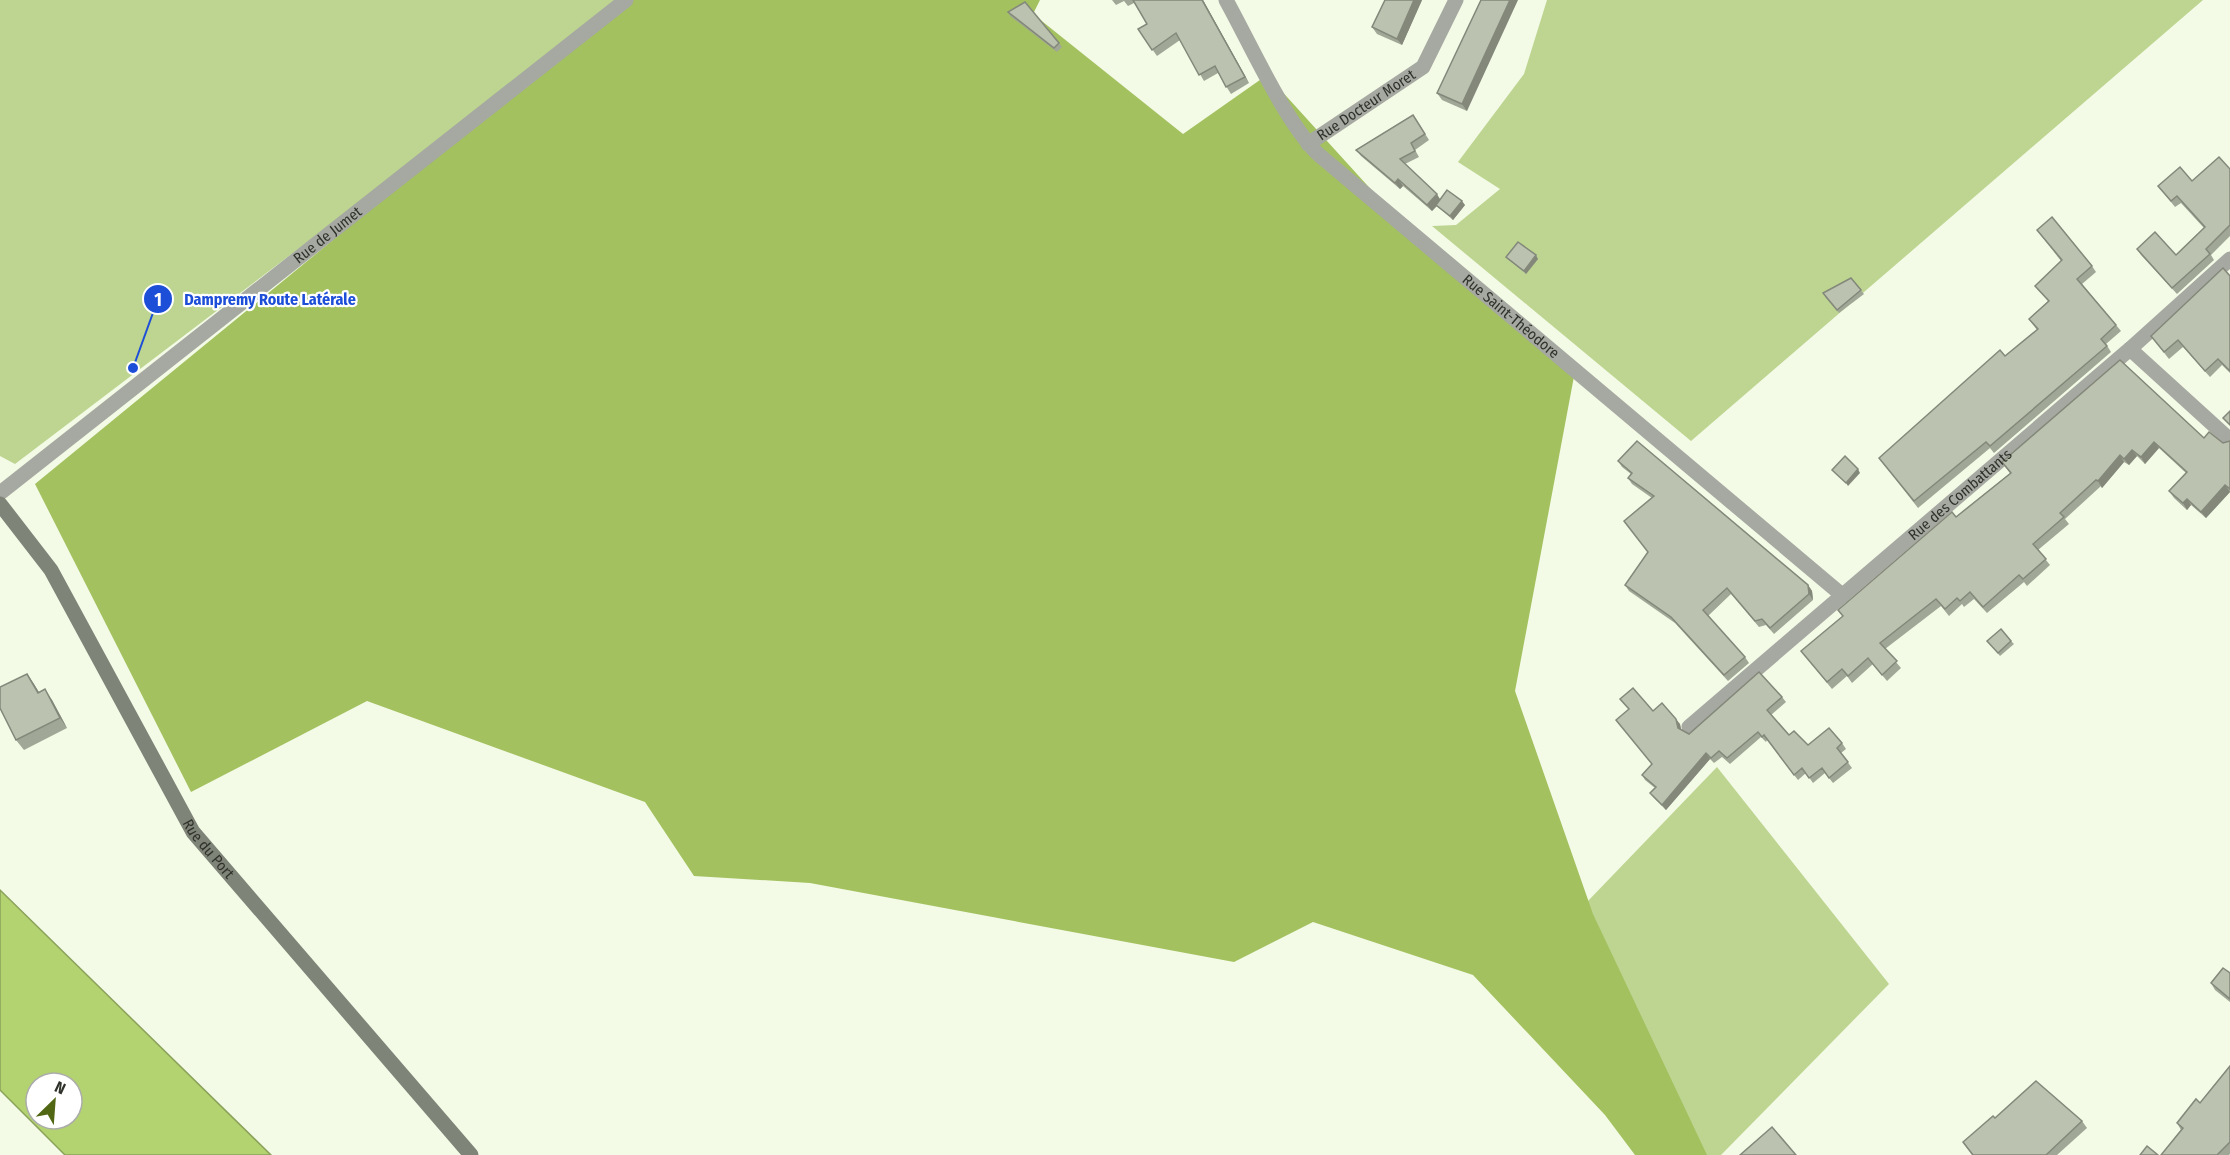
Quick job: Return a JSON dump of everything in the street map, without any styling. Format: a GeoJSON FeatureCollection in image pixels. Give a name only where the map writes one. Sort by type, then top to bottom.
{"type":"FeatureCollection","features":[{"type":"Feature","properties":{"kind":"main road","name":"Rue du Port"},"geometry":{"type":"LineString","coordinates":[[0,504],[51,570],[194,832],[471,1155]]}},
{"type":"Feature","properties":{"kind":"street","name":"Rue de Jumet"},"geometry":{"type":"LineString","coordinates":[[0,493],[626,0]]}},
{"type":"Feature","properties":{"kind":"street","name":"Rue Saint-Théodore"},"geometry":{"type":"LineString","coordinates":[[1226,0],[1308,144],[1842,595]]}},
{"type":"Feature","properties":{"kind":"street","name":"Rue Docteur Moret"},"geometry":{"type":"LineString","coordinates":[[1308,144],[1423,67],[1456,0]]}},
{"type":"Feature","properties":{"kind":"street","name":"Rue des Combattants"},"geometry":{"type":"LineString","coordinates":[[1689,727],[2130,349],[2230,259]]}},
{"type":"Feature","properties":{"kind":"street"},"geometry":{"type":"LineString","coordinates":[[2130,349],[2230,440]]}},
{"type":"Feature","properties":{"kind":"shaded area"},"geometry":{"type":"Polygon","coordinates":[[[0,0],[626,0],[15,464],[0,456],[0,0]]]}},
{"type":"Feature","properties":{"kind":"shaded area"},"geometry":{"type":"Polygon","coordinates":[[[626,0],[1040,0],[1033,14],[1183,134],[1267,75],[1406,228],[1575,371],[1515,691],[1593,914],[1707,1155],[1635,1155],[1605,1115],[1473,975],[1313,922],[1234,962],[810,883],[694,876],[645,802],[367,701],[191,792],[35,484],[626,0]]]}},
{"type":"Feature","properties":{"kind":"shaded area"},"geometry":{"type":"Polygon","coordinates":[[[1547,0],[2203,0],[1691,441],[1432,226],[1456,225],[1500,189],[1458,162],[1524,74],[1547,0]]]}},
{"type":"Feature","properties":{"kind":"shaded area"},"geometry":{"type":"Polygon","coordinates":[[[1717,767],[1889,984],[1721,1155],[1705,1155],[1587,902],[1717,767]]]}},
{"type":"Feature","properties":{"kind":"shaded area"},"geometry":{"type":"Polygon","coordinates":[[[0,890],[271,1155],[65,1155],[41,1131],[84,1131],[84,1071],[24,1071],[24,1114],[0,1090],[0,890]]]}},
{"type":"Feature","properties":{"kind":"building"},"geometry":{"type":"Polygon","coordinates":[[[1133,0],[1202,0],[1245,77],[1226,87],[1215,66],[1199,75],[1176,33],[1152,50],[1138,29],[1147,24],[1133,0]]]}},
{"type":"Feature","properties":{"kind":"building"},"geometry":{"type":"Polygon","coordinates":[[[1385,0],[1414,0],[1397,39],[1372,27],[1385,0]]]}},
{"type":"Feature","properties":{"kind":"building"},"geometry":{"type":"Polygon","coordinates":[[[1481,0],[1510,0],[1462,104],[1437,93],[1481,0]]]}},
{"type":"Feature","properties":{"kind":"building"},"geometry":{"type":"Polygon","coordinates":[[[1025,2],[1059,43],[1054,48],[1008,12],[1025,2]]]}},
{"type":"Feature","properties":{"kind":"building"},"geometry":{"type":"Polygon","coordinates":[[[1413,115],[1425,134],[1411,143],[1415,151],[1400,159],[1437,194],[1427,205],[1398,179],[1395,183],[1356,150],[1413,115]]]}},
{"type":"Feature","properties":{"kind":"building"},"geometry":{"type":"Polygon","coordinates":[[[2219,157],[2230,169],[2230,225],[2206,249],[2210,254],[2172,288],[2137,249],[2155,232],[2176,255],[2205,227],[2177,196],[2171,201],[2158,186],[2180,167],[2192,181],[2219,157]]]}},
{"type":"Feature","properties":{"kind":"building"},"geometry":{"type":"Polygon","coordinates":[[[1447,190],[1462,201],[1450,216],[1436,205],[1447,190]]]}},
{"type":"Feature","properties":{"kind":"building"},"geometry":{"type":"Polygon","coordinates":[[[2052,217],[2092,266],[2077,279],[2116,325],[2101,339],[2107,346],[1990,446],[1986,442],[1914,501],[1879,458],[2000,350],[2005,356],[2038,329],[2029,319],[2049,301],[2035,286],[2062,260],[2037,230],[2052,217]]]}},
{"type":"Feature","properties":{"kind":"building"},"geometry":{"type":"Polygon","coordinates":[[[1518,242],[1536,255],[1524,271],[1506,257],[1518,242]]]}},
{"type":"Feature","properties":{"kind":"building"},"geometry":{"type":"Polygon","coordinates":[[[2223,268],[2230,276],[2230,371],[2218,359],[2205,371],[2178,340],[2164,352],[2151,336],[2223,268]]]}},
{"type":"Feature","properties":{"kind":"building"},"geometry":{"type":"Polygon","coordinates":[[[1851,278],[1861,290],[1837,310],[1823,293],[1851,278]]]}},
{"type":"Feature","properties":{"kind":"building"},"geometry":{"type":"Polygon","coordinates":[[[2120,360],[2204,438],[2209,432],[2223,443],[2230,441],[2230,489],[2225,485],[2201,512],[2187,499],[2183,503],[2169,491],[2187,472],[2154,442],[2141,457],[2132,450],[2124,459],[2120,455],[2098,481],[2096,480],[2060,513],[2064,517],[2033,544],[2046,559],[2023,579],[2019,575],[1983,607],[1970,592],[1960,601],[1957,598],[1945,609],[1936,599],[1880,643],[1897,661],[1882,675],[1868,658],[1848,676],[1842,669],[1827,682],[1801,651],[1843,616],[1838,610],[1952,512],[1956,517],[2011,473],[2002,462],[2120,360]]]}},
{"type":"Feature","properties":{"kind":"building"},"geometry":{"type":"Polygon","coordinates":[[[2230,411],[2230,425],[2223,418],[2230,411]]]}},
{"type":"Feature","properties":{"kind":"building"},"geometry":{"type":"Polygon","coordinates":[[[1637,441],[1808,585],[1809,594],[1770,628],[1762,619],[1755,621],[1727,588],[1703,610],[1745,657],[1724,675],[1671,617],[1625,585],[1648,552],[1624,521],[1654,496],[1628,478],[1632,473],[1618,461],[1637,441]]]}},
{"type":"Feature","properties":{"kind":"building"},"geometry":{"type":"Polygon","coordinates":[[[1845,456],[1858,469],[1846,483],[1832,470],[1845,456]]]}},
{"type":"Feature","properties":{"kind":"building"},"geometry":{"type":"Polygon","coordinates":[[[2001,629],[2011,641],[1998,653],[1987,641],[2001,629]]]}},
{"type":"Feature","properties":{"kind":"building"},"geometry":{"type":"Polygon","coordinates":[[[1759,672],[1782,697],[1767,710],[1789,735],[1794,731],[1808,745],[1829,728],[1842,743],[1837,748],[1848,762],[1829,778],[1822,768],[1809,778],[1802,768],[1794,775],[1764,735],[1762,737],[1758,732],[1727,758],[1719,751],[1711,758],[1706,753],[1662,805],[1650,793],[1656,787],[1642,775],[1652,764],[1616,720],[1629,709],[1620,699],[1633,688],[1653,711],[1662,703],[1676,719],[1678,728],[1689,734],[1759,672]]]}},
{"type":"Feature","properties":{"kind":"building"},"geometry":{"type":"Polygon","coordinates":[[[27,674],[38,693],[45,689],[60,718],[16,740],[0,708],[0,687],[27,674]]]}},
{"type":"Feature","properties":{"kind":"building"},"geometry":{"type":"Polygon","coordinates":[[[2223,968],[2230,973],[2230,999],[2211,983],[2223,968]]]}},
{"type":"Feature","properties":{"kind":"building"},"geometry":{"type":"Polygon","coordinates":[[[2230,1066],[2230,1142],[2217,1155],[2161,1155],[2183,1128],[2177,1123],[2196,1099],[2200,1103],[2230,1066]]]}},
{"type":"Feature","properties":{"kind":"building"},"geometry":{"type":"Polygon","coordinates":[[[2036,1081],[2082,1121],[2046,1155],[1973,1155],[1963,1142],[1993,1116],[1995,1118],[2036,1081]]]}},
{"type":"Feature","properties":{"kind":"building"},"geometry":{"type":"Polygon","coordinates":[[[1772,1127],[1796,1155],[1740,1155],[1772,1127]]]}},
{"type":"Feature","properties":{"kind":"building"},"geometry":{"type":"Polygon","coordinates":[[[2147,1146],[2158,1155],[2140,1155],[2147,1146]]]}},
{"type":"Feature","properties":{"kind":"place","name":"Dampremy Route Latérale"},"geometry":{"type":"Point","coordinates":[133,368]}}]}
